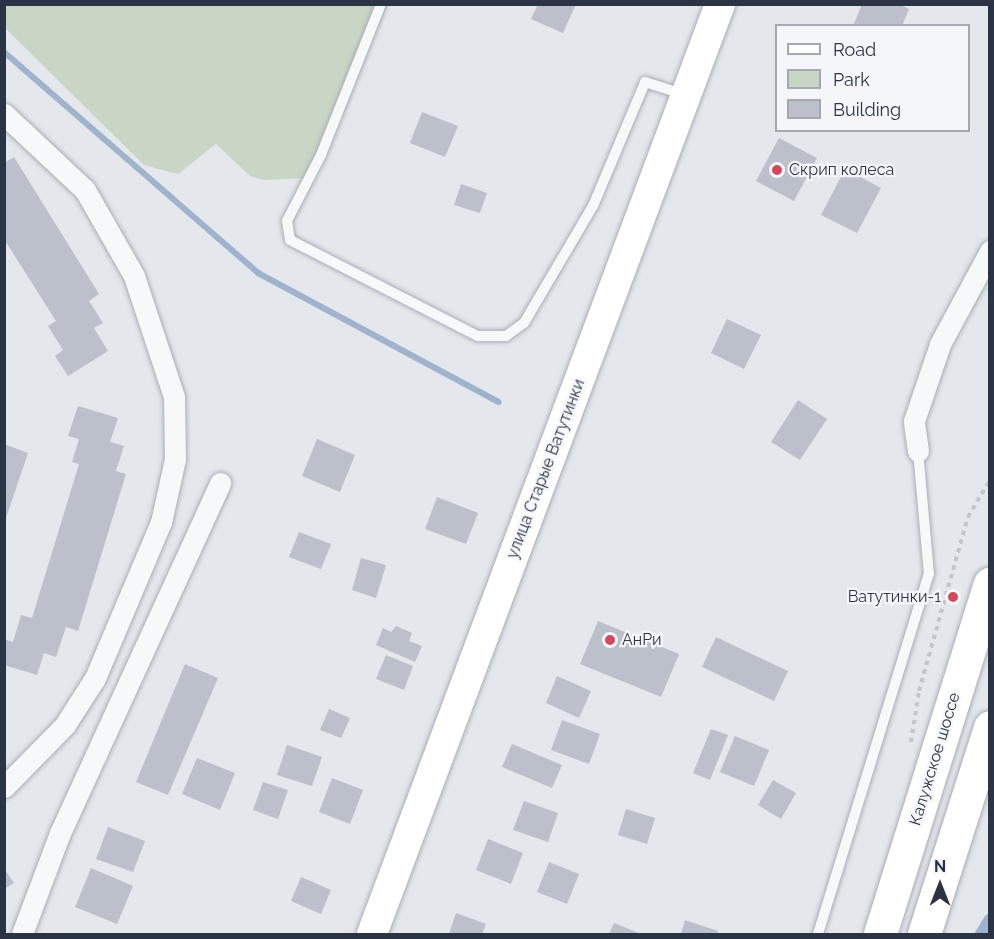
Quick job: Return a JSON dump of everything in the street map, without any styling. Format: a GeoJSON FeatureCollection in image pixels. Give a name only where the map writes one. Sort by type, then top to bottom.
{"type":"FeatureCollection","features":[{"type":"Feature","properties":{"kind":"highway","name":"Калужское шоссе"},"geometry":{"type":"LineString","coordinates":[[880,934],[990,584]]}},
{"type":"Feature","properties":{"kind":"highway"},"geometry":{"type":"LineString","coordinates":[[924,934],[990,727]]}},
{"type":"Feature","properties":{"kind":"main road","name":"улица Старые Ватутинки"},"geometry":{"type":"LineString","coordinates":[[372,934],[720,4]]}},
{"type":"Feature","properties":{"kind":"street"},"geometry":{"type":"LineString","coordinates":[[4,114],[84,190],[134,276],[174,397],[175,459],[161,522],[95,678],[65,724],[4,787]]}},
{"type":"Feature","properties":{"kind":"street"},"geometry":{"type":"LineString","coordinates":[[918,451],[914,421],[940,345],[990,251]]}},
{"type":"Feature","properties":{"kind":"street"},"geometry":{"type":"LineString","coordinates":[[22,934],[60,833],[220,483]]}},
{"type":"Feature","properties":{"kind":"lane"},"geometry":{"type":"LineString","coordinates":[[381,4],[321,155],[286,221],[290,240],[478,336],[506,336],[524,323],[593,206],[645,82],[687,94]]}},
{"type":"Feature","properties":{"kind":"lane"},"geometry":{"type":"LineString","coordinates":[[818,934],[929,574],[918,451]]}},
{"type":"Feature","properties":{"kind":"path"},"geometry":{"type":"LineString","coordinates":[[909,753],[918,691],[968,517],[990,480]]}},
{"type":"Feature","properties":{"kind":"green space"},"geometry":{"type":"Polygon","coordinates":[[[5,5],[388,5],[306,178],[264,180],[250,176],[216,144],[178,174],[144,165],[5,28],[5,5]]]}},
{"type":"Feature","properties":{"kind":"water"},"geometry":{"type":"Polygon","coordinates":[[[989,913],[989,934],[974,934],[985,916],[989,913]]]}},
{"type":"Feature","properties":{"kind":"building"},"geometry":{"type":"Polygon","coordinates":[[[538,4],[576,4],[563,33],[531,19],[538,4]]]}},
{"type":"Feature","properties":{"kind":"building"},"geometry":{"type":"Polygon","coordinates":[[[862,4],[898,4],[909,9],[903,24],[854,24],[862,4]]]}},
{"type":"Feature","properties":{"kind":"building"},"geometry":{"type":"Polygon","coordinates":[[[422,112],[458,126],[445,157],[410,143],[422,112]]]}},
{"type":"Feature","properties":{"kind":"building"},"geometry":{"type":"Polygon","coordinates":[[[779,138],[817,158],[794,201],[756,181],[779,138]]]}},
{"type":"Feature","properties":{"kind":"building"},"geometry":{"type":"Polygon","coordinates":[[[14,157],[99,294],[89,301],[103,323],[94,328],[108,351],[68,376],[55,356],[63,350],[48,326],[56,321],[4,239],[4,163],[14,157]]]}},
{"type":"Feature","properties":{"kind":"building"},"geometry":{"type":"Polygon","coordinates":[[[845,169],[881,188],[857,233],[821,215],[845,169]]]}},
{"type":"Feature","properties":{"kind":"building"},"geometry":{"type":"Polygon","coordinates":[[[461,184],[487,193],[480,213],[454,205],[461,184]]]}},
{"type":"Feature","properties":{"kind":"building"},"geometry":{"type":"Polygon","coordinates":[[[727,319],[761,335],[744,369],[711,353],[727,319]]]}},
{"type":"Feature","properties":{"kind":"building"},"geometry":{"type":"Polygon","coordinates":[[[798,400],[827,419],[800,460],[771,442],[798,400]]]}},
{"type":"Feature","properties":{"kind":"building"},"geometry":{"type":"Polygon","coordinates":[[[78,406],[118,418],[110,442],[124,446],[116,471],[126,474],[78,631],[66,627],[56,657],[44,653],[37,675],[4,665],[4,639],[13,642],[21,615],[32,618],[79,464],[72,462],[79,439],[68,436],[78,406]]]}},
{"type":"Feature","properties":{"kind":"building"},"geometry":{"type":"Polygon","coordinates":[[[317,439],[355,455],[340,492],[302,476],[317,439]]]}},
{"type":"Feature","properties":{"kind":"building"},"geometry":{"type":"Polygon","coordinates":[[[4,444],[28,453],[5,521],[4,521],[4,444]]]}},
{"type":"Feature","properties":{"kind":"building"},"geometry":{"type":"Polygon","coordinates":[[[437,497],[478,513],[466,544],[425,529],[437,497]]]}},
{"type":"Feature","properties":{"kind":"building"},"geometry":{"type":"Polygon","coordinates":[[[299,532],[331,544],[321,569],[289,557],[299,532]]]}},
{"type":"Feature","properties":{"kind":"building"},"geometry":{"type":"Polygon","coordinates":[[[361,558],[386,565],[376,598],[352,590],[361,558]]]}},
{"type":"Feature","properties":{"kind":"building"},"geometry":{"type":"Polygon","coordinates":[[[598,621],[679,654],[661,697],[580,664],[598,621]]]}},
{"type":"Feature","properties":{"kind":"building"},"geometry":{"type":"Polygon","coordinates":[[[396,626],[412,633],[409,641],[422,646],[415,662],[376,645],[383,628],[391,632],[396,626]]]}},
{"type":"Feature","properties":{"kind":"building"},"geometry":{"type":"Polygon","coordinates":[[[716,637],[788,671],[774,701],[702,667],[716,637]]]}},
{"type":"Feature","properties":{"kind":"building"},"geometry":{"type":"Polygon","coordinates":[[[386,655],[413,666],[404,690],[376,679],[386,655]]]}},
{"type":"Feature","properties":{"kind":"building"},"geometry":{"type":"Polygon","coordinates":[[[185,664],[218,678],[168,795],[136,782],[185,664]]]}},
{"type":"Feature","properties":{"kind":"building"},"geometry":{"type":"Polygon","coordinates":[[[557,676],[591,691],[579,718],[546,703],[557,676]]]}},
{"type":"Feature","properties":{"kind":"building"},"geometry":{"type":"Polygon","coordinates":[[[329,709],[350,718],[341,738],[320,730],[329,709]]]}},
{"type":"Feature","properties":{"kind":"building"},"geometry":{"type":"Polygon","coordinates":[[[562,720],[600,734],[589,764],[551,750],[562,720]]]}},
{"type":"Feature","properties":{"kind":"building"},"geometry":{"type":"Polygon","coordinates":[[[711,729],[728,735],[710,780],[693,773],[711,729]]]}},
{"type":"Feature","properties":{"kind":"building"},"geometry":{"type":"Polygon","coordinates":[[[735,736],[769,750],[754,786],[720,772],[735,736]]]}},
{"type":"Feature","properties":{"kind":"building"},"geometry":{"type":"Polygon","coordinates":[[[512,744],[562,765],[552,788],[502,767],[512,744]]]}},
{"type":"Feature","properties":{"kind":"building"},"geometry":{"type":"Polygon","coordinates":[[[287,745],[322,757],[312,786],[277,775],[287,745]]]}},
{"type":"Feature","properties":{"kind":"building"},"geometry":{"type":"Polygon","coordinates":[[[197,758],[235,773],[220,810],[182,794],[197,758]]]}},
{"type":"Feature","properties":{"kind":"building"},"geometry":{"type":"Polygon","coordinates":[[[332,778],[363,790],[350,824],[319,812],[332,778]]]}},
{"type":"Feature","properties":{"kind":"building"},"geometry":{"type":"Polygon","coordinates":[[[773,780],[796,793],[781,819],[758,805],[773,780]]]}},
{"type":"Feature","properties":{"kind":"building"},"geometry":{"type":"Polygon","coordinates":[[[263,782],[288,790],[278,819],[253,810],[263,782]]]}},
{"type":"Feature","properties":{"kind":"building"},"geometry":{"type":"Polygon","coordinates":[[[524,801],[558,813],[548,842],[513,830],[524,801]]]}},
{"type":"Feature","properties":{"kind":"building"},"geometry":{"type":"Polygon","coordinates":[[[626,809],[655,818],[647,844],[618,835],[626,809]]]}},
{"type":"Feature","properties":{"kind":"building"},"geometry":{"type":"Polygon","coordinates":[[[108,827],[145,841],[133,872],[96,859],[108,827]]]}},
{"type":"Feature","properties":{"kind":"building"},"geometry":{"type":"Polygon","coordinates":[[[488,839],[523,853],[511,884],[476,870],[488,839]]]}},
{"type":"Feature","properties":{"kind":"building"},"geometry":{"type":"Polygon","coordinates":[[[549,862],[579,874],[567,904],[537,892],[549,862]]]}},
{"type":"Feature","properties":{"kind":"building"},"geometry":{"type":"Polygon","coordinates":[[[4,868],[14,883],[4,889],[4,868]]]}},
{"type":"Feature","properties":{"kind":"building"},"geometry":{"type":"Polygon","coordinates":[[[91,868],[133,886],[117,924],[75,907],[91,868]]]}},
{"type":"Feature","properties":{"kind":"building"},"geometry":{"type":"Polygon","coordinates":[[[301,877],[331,890],[321,914],[291,901],[301,877]]]}},
{"type":"Feature","properties":{"kind":"building"},"geometry":{"type":"Polygon","coordinates":[[[456,913],[486,924],[482,934],[449,934],[456,913]]]}},
{"type":"Feature","properties":{"kind":"building"},"geometry":{"type":"Polygon","coordinates":[[[685,920],[718,931],[717,934],[681,934],[685,920]]]}},
{"type":"Feature","properties":{"kind":"building"},"geometry":{"type":"Polygon","coordinates":[[[614,923],[641,934],[609,934],[614,923]]]}},
{"type":"Feature","properties":{"kind":"waterway"},"geometry":{"type":"LineString","coordinates":[[4,52],[258,273],[499,402]]}},
{"type":"Feature","properties":{"kind":"place","name":"Скрип колеса"},"geometry":{"type":"Point","coordinates":[777,170]}},
{"type":"Feature","properties":{"kind":"place","name":"Ватутинки-1"},"geometry":{"type":"Point","coordinates":[953,597]}},
{"type":"Feature","properties":{"kind":"place","name":"АнРи"},"geometry":{"type":"Point","coordinates":[610,640]}}]}
